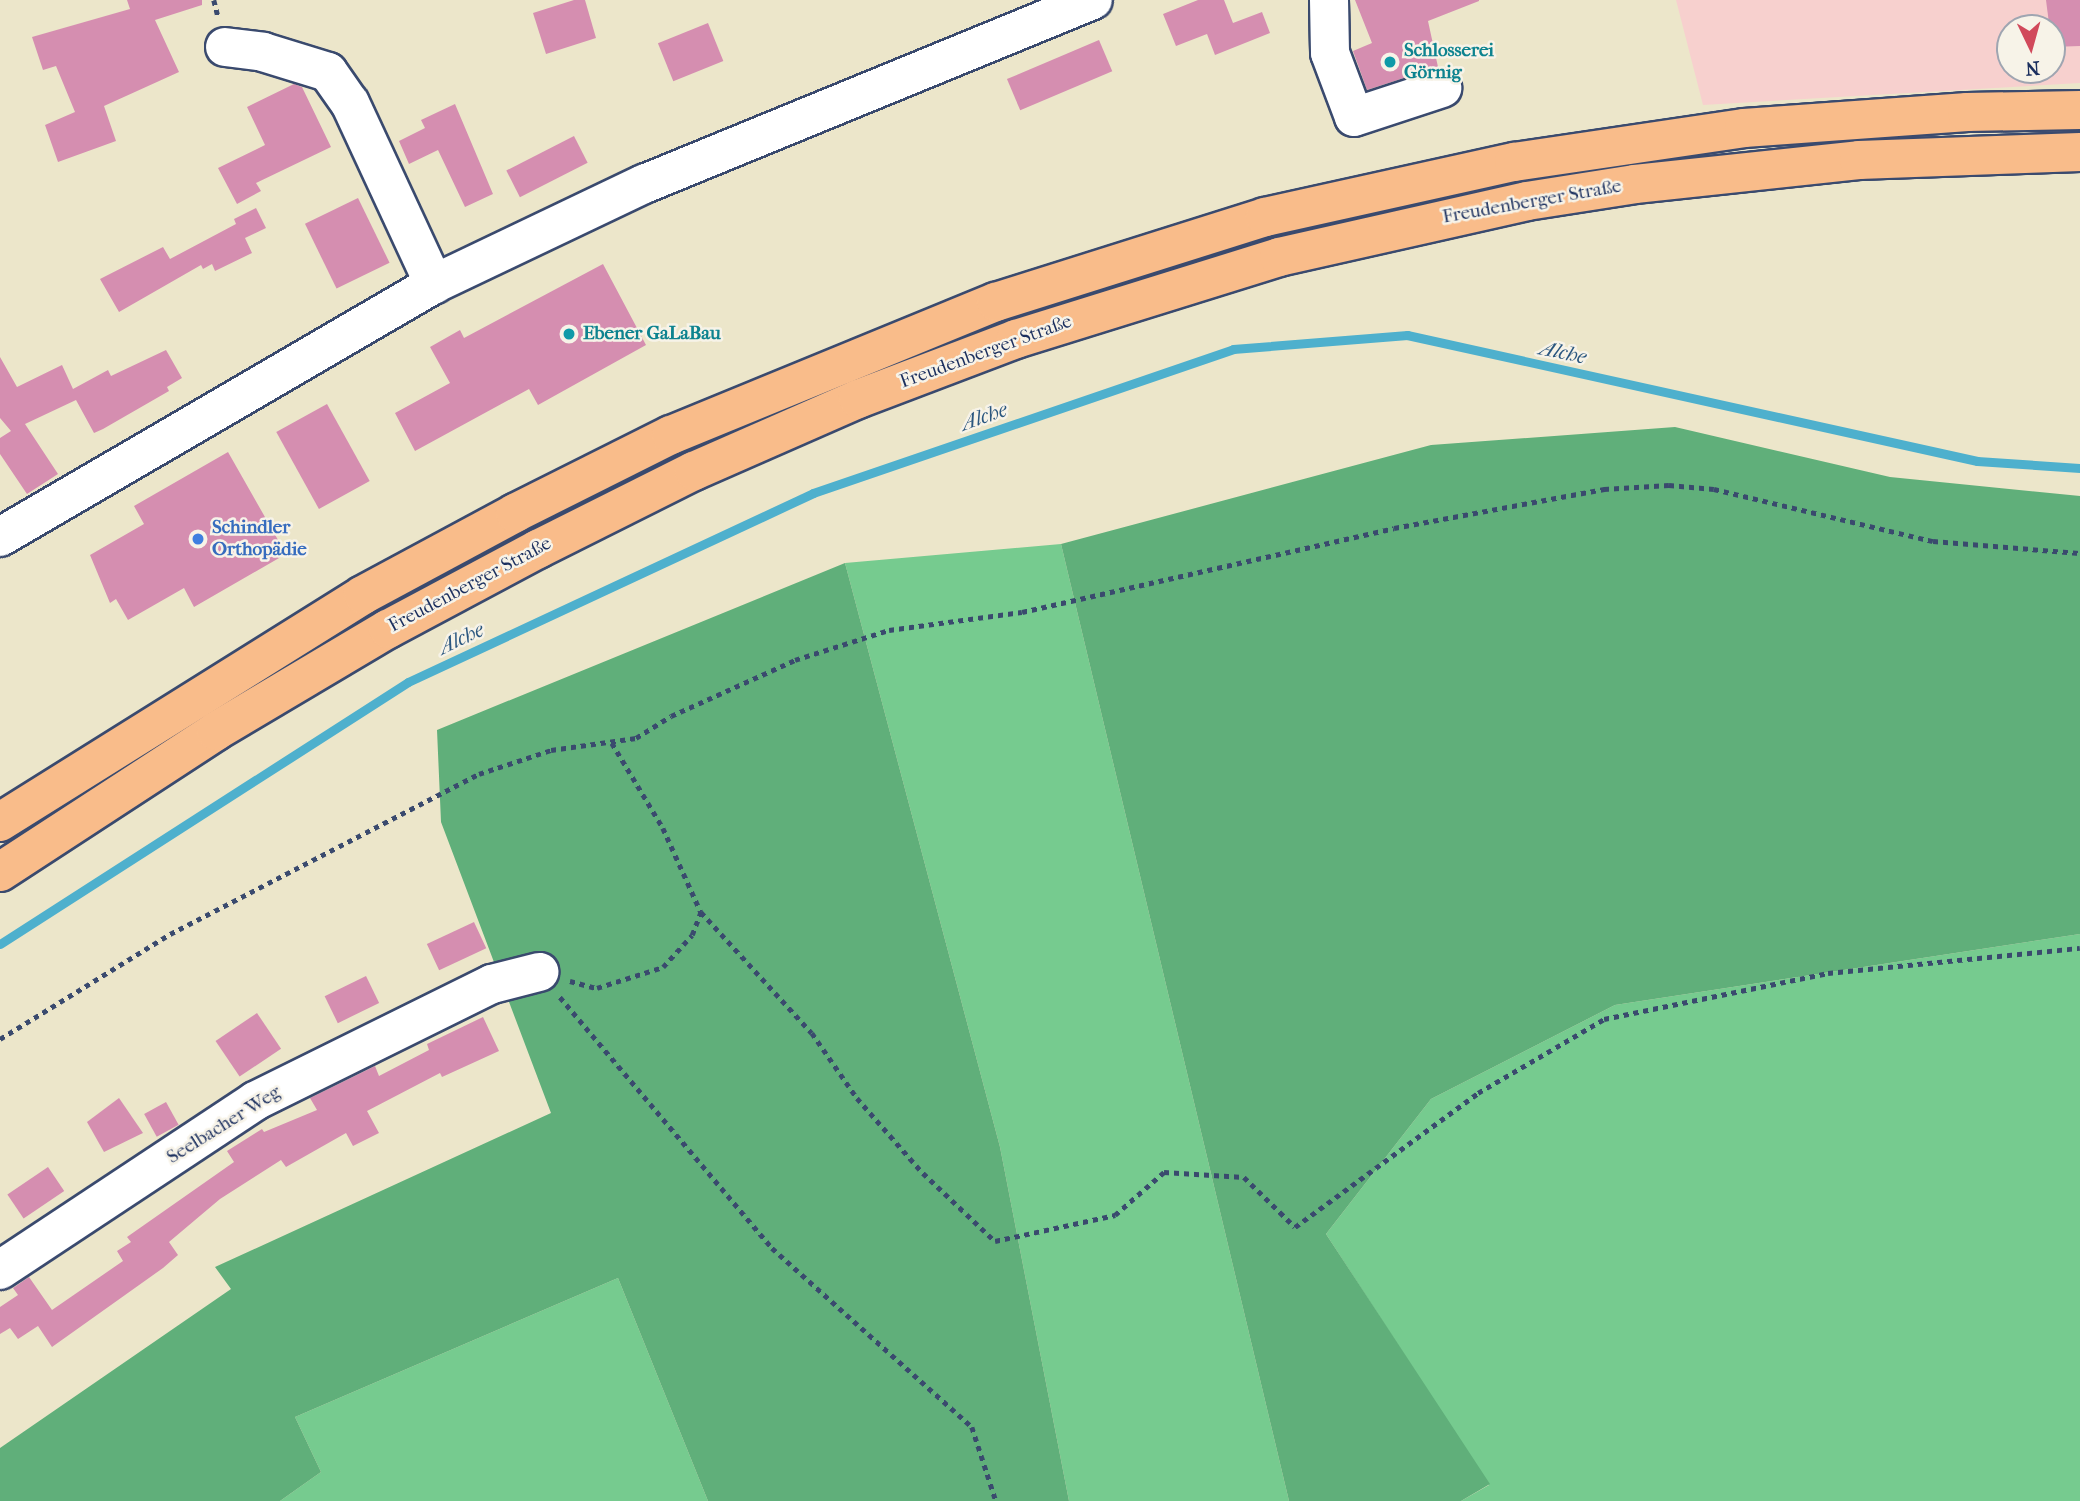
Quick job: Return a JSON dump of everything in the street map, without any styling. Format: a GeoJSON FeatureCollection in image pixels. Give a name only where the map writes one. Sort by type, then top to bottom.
{"type":"FeatureCollection","features":[{"type":"Feature","properties":{"kind":"main road"},"geometry":{"type":"LineString","coordinates":[[0,822],[363,595],[515,513],[671,435],[841,362],[1032,289],[1265,217],[1404,184],[1601,147],[1851,119],[2080,110]]}},
{"type":"Feature","properties":{"kind":"main road","name":"Freudenberger Straße"},"geometry":{"type":"LineString","coordinates":[[0,872],[216,731],[388,629],[538,549],[694,471],[858,399],[1016,339],[1279,257],[1527,201],[1635,184],[1859,160],[2080,152]]}},
{"type":"Feature","properties":{"kind":"street"},"geometry":{"type":"LineString","coordinates":[[0,537],[434,284],[644,184],[1093,0]]}},
{"type":"Feature","properties":{"kind":"street"},"geometry":{"type":"LineString","coordinates":[[1329,0],[1330,53],[1354,117],[1442,88]]}},
{"type":"Feature","properties":{"kind":"street"},"geometry":{"type":"LineString","coordinates":[[225,47],[263,52],[328,72],[350,103],[434,284]]}},
{"type":"Feature","properties":{"kind":"street","name":"Seelbacher Weg"},"geometry":{"type":"LineString","coordinates":[[0,1270],[255,1101],[492,984],[539,972]]}},
{"type":"Feature","properties":{"kind":"path"},"geometry":{"type":"LineString","coordinates":[[0,1039],[170,933],[479,775],[551,750],[636,738],[671,716],[795,660],[890,630],[1023,612],[1394,528],[1604,489],[1669,485],[1714,489],[1933,541],[2080,553]]}},
{"type":"Feature","properties":{"kind":"path"},"geometry":{"type":"LineString","coordinates":[[612,743],[663,828],[701,912],[813,1033],[857,1098],[915,1164],[995,1241],[1115,1215],[1164,1172],[1244,1177],[1295,1227],[1478,1093],[1604,1019],[1828,973],[2080,948]]}},
{"type":"Feature","properties":{"kind":"path"},"geometry":{"type":"LineString","coordinates":[[539,972],[597,988],[663,967],[692,935],[701,912]]}},
{"type":"Feature","properties":{"kind":"path"},"geometry":{"type":"LineString","coordinates":[[539,972],[772,1248],[972,1427],[996,1501]]}},
{"type":"Feature","properties":{"kind":"shaded area"},"geometry":{"type":"Polygon","coordinates":[[[1676,0],[2080,0],[2080,83],[2066,84],[2066,14],[1996,14],[1996,84],[2063,84],[1703,105],[1676,0]]]}},
{"type":"Feature","properties":{"kind":"green space"},"geometry":{"type":"Polygon","coordinates":[[[1675,427],[1890,477],[2080,496],[2080,934],[1615,1005],[1431,1099],[1326,1234],[1490,1484],[1461,1501],[1289,1501],[1061,544],[1431,445],[1675,427]]]}},
{"type":"Feature","properties":{"kind":"green space"},"geometry":{"type":"Polygon","coordinates":[[[1061,544],[1289,1501],[1069,1501],[1000,1147],[845,563],[1061,544]]]}},
{"type":"Feature","properties":{"kind":"green space"},"geometry":{"type":"Polygon","coordinates":[[[845,563],[1000,1147],[1069,1501],[708,1501],[618,1278],[295,1417],[321,1472],[280,1501],[0,1501],[0,1448],[231,1289],[215,1267],[551,1113],[441,822],[437,730],[845,563]]]}},
{"type":"Feature","properties":{"kind":"green space"},"geometry":{"type":"Polygon","coordinates":[[[2080,934],[2080,1501],[1461,1501],[1489,1485],[1326,1234],[1431,1099],[1615,1005],[2080,934]]]}},
{"type":"Feature","properties":{"kind":"green space"},"geometry":{"type":"Polygon","coordinates":[[[618,1278],[708,1501],[280,1501],[321,1472],[295,1417],[618,1278]]]}},
{"type":"Feature","properties":{"kind":"building"},"geometry":{"type":"Polygon","coordinates":[[[127,0],[202,0],[202,5],[155,20],[179,72],[104,106],[116,141],[58,162],[45,125],[75,112],[56,66],[43,70],[32,37],[130,9],[127,0]]]}},
{"type":"Feature","properties":{"kind":"building"},"geometry":{"type":"Polygon","coordinates":[[[574,0],[585,0],[596,38],[546,54],[533,13],[574,0]]]}},
{"type":"Feature","properties":{"kind":"building"},"geometry":{"type":"Polygon","coordinates":[[[1198,0],[1224,0],[1233,23],[1262,12],[1270,33],[1215,55],[1207,34],[1176,46],[1163,14],[1198,0]]]}},
{"type":"Feature","properties":{"kind":"building"},"geometry":{"type":"Polygon","coordinates":[[[1355,0],[1479,1],[1428,21],[1438,67],[1367,90],[1353,51],[1372,43],[1355,0]]]}},
{"type":"Feature","properties":{"kind":"building"},"geometry":{"type":"Polygon","coordinates":[[[2046,0],[2080,0],[2080,46],[2066,46],[2066,14],[2048,14],[2046,0]]]}},
{"type":"Feature","properties":{"kind":"building"},"geometry":{"type":"Polygon","coordinates":[[[708,23],[723,61],[673,81],[658,43],[708,23]]]}},
{"type":"Feature","properties":{"kind":"building"},"geometry":{"type":"Polygon","coordinates":[[[1099,40],[1112,71],[1020,110],[1007,79],[1099,40]]]}},
{"type":"Feature","properties":{"kind":"building"},"geometry":{"type":"Polygon","coordinates":[[[294,84],[302,87],[331,147],[256,183],[261,191],[237,204],[218,168],[265,145],[247,107],[294,84]]]}},
{"type":"Feature","properties":{"kind":"building"},"geometry":{"type":"Polygon","coordinates":[[[455,104],[493,194],[465,207],[438,150],[409,164],[399,141],[425,128],[421,120],[455,104]]]}},
{"type":"Feature","properties":{"kind":"building"},"geometry":{"type":"Polygon","coordinates":[[[574,136],[588,163],[520,197],[506,171],[574,136]]]}},
{"type":"Feature","properties":{"kind":"building"},"geometry":{"type":"Polygon","coordinates":[[[358,198],[390,263],[337,289],[305,224],[358,198]]]}},
{"type":"Feature","properties":{"kind":"building"},"geometry":{"type":"Polygon","coordinates":[[[256,208],[266,228],[245,238],[252,253],[215,271],[212,264],[203,269],[201,265],[119,312],[100,279],[163,247],[170,259],[236,224],[234,219],[256,208]]]}},
{"type":"Feature","properties":{"kind":"building"},"geometry":{"type":"Polygon","coordinates":[[[603,264],[646,345],[538,405],[529,389],[415,451],[395,413],[450,383],[430,347],[460,330],[464,338],[603,264]]]}},
{"type":"Feature","properties":{"kind":"building"},"geometry":{"type":"Polygon","coordinates":[[[166,350],[182,378],[167,387],[169,391],[103,429],[94,433],[76,400],[25,424],[58,474],[27,494],[0,454],[0,438],[11,431],[0,418],[0,357],[17,387],[62,365],[73,389],[108,370],[111,376],[166,350]]]}},
{"type":"Feature","properties":{"kind":"building"},"geometry":{"type":"Polygon","coordinates":[[[327,404],[370,481],[319,509],[276,432],[327,404]]]}},
{"type":"Feature","properties":{"kind":"building","name":"Schindler Orthopädie"},"geometry":{"type":"Polygon","coordinates":[[[228,452],[286,554],[194,607],[184,588],[128,620],[116,599],[110,603],[90,555],[144,524],[134,506],[228,452]]]}},
{"type":"Feature","properties":{"kind":"building"},"geometry":{"type":"Polygon","coordinates":[[[474,922],[486,948],[439,970],[427,944],[474,922]]]}},
{"type":"Feature","properties":{"kind":"building"},"geometry":{"type":"Polygon","coordinates":[[[366,976],[379,1003],[338,1023],[325,996],[366,976]]]}},
{"type":"Feature","properties":{"kind":"building"},"geometry":{"type":"Polygon","coordinates":[[[257,1013],[281,1049],[240,1077],[216,1041],[257,1013]]]}},
{"type":"Feature","properties":{"kind":"building"},"geometry":{"type":"Polygon","coordinates":[[[483,1017],[499,1051],[442,1077],[440,1073],[367,1111],[379,1133],[353,1146],[346,1133],[286,1167],[281,1160],[220,1199],[169,1242],[178,1255],[52,1347],[38,1326],[18,1339],[10,1328],[0,1334],[0,1307],[18,1295],[13,1288],[29,1277],[52,1310],[123,1261],[117,1251],[131,1242],[127,1237],[234,1162],[227,1151],[262,1129],[264,1132],[317,1110],[310,1098],[375,1066],[379,1076],[429,1050],[427,1044],[483,1017]]]}},
{"type":"Feature","properties":{"kind":"building"},"geometry":{"type":"Polygon","coordinates":[[[119,1098],[143,1133],[104,1152],[87,1122],[119,1098]]]}},
{"type":"Feature","properties":{"kind":"building"},"geometry":{"type":"Polygon","coordinates":[[[166,1102],[179,1125],[157,1137],[144,1114],[166,1102]]]}},
{"type":"Feature","properties":{"kind":"building"},"geometry":{"type":"Polygon","coordinates":[[[48,1167],[64,1191],[24,1218],[7,1194],[48,1167]]]}},
{"type":"Feature","properties":{"kind":"waterway","name":"Alche"},"geometry":{"type":"LineString","coordinates":[[0,944],[408,682],[813,493],[1233,349],[1407,335],[1977,461],[2080,468]]}},
{"type":"Feature","properties":{"kind":"place","name":"Schlosserei Görnig"},"geometry":{"type":"Point","coordinates":[1390,62]}},
{"type":"Feature","properties":{"kind":"place","name":"Ebener GaLaBau"},"geometry":{"type":"Point","coordinates":[569,334]}},
{"type":"Feature","properties":{"kind":"place","name":"Schindler Orthopädie"},"geometry":{"type":"Point","coordinates":[198,539]}}]}
